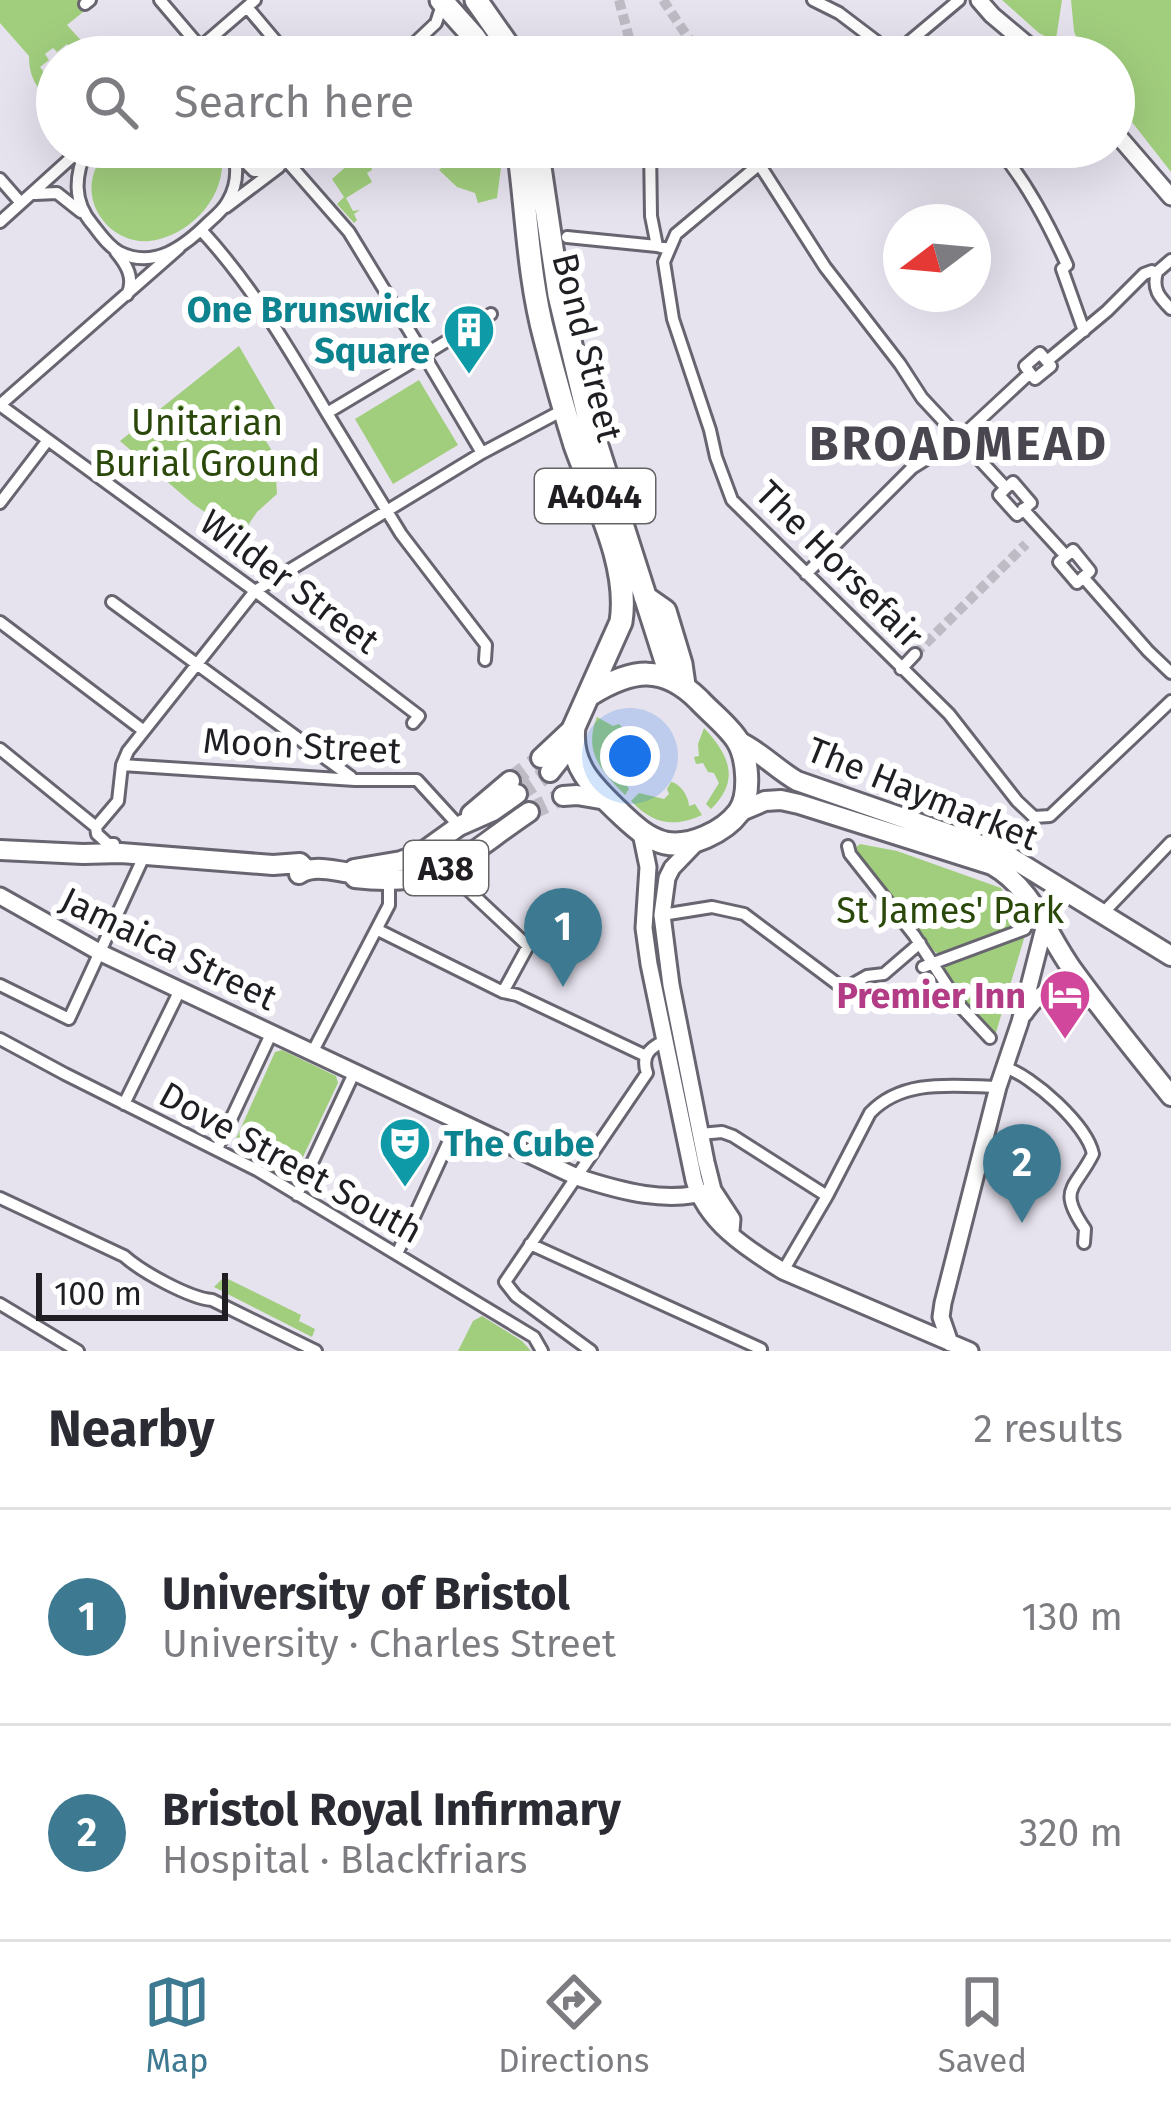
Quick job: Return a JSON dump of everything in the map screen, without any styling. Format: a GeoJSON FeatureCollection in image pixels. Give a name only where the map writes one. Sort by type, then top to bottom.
{"type":"FeatureCollection","features":[{"type":"Feature","properties":{"kind":"highway"},"geometry":{"type":"LineString","coordinates":[[476,0],[501,36]]}},
{"type":"Feature","properties":{"kind":"highway"},"geometry":{"type":"LineString","coordinates":[[442,1],[473,36]]}},
{"type":"Feature","properties":{"kind":"highway","name":"Bond Street"},"geometry":{"type":"LineString","coordinates":[[520,168],[544,337],[622,584],[621,622],[591,694]]}},
{"type":"Feature","properties":{"kind":"highway","name":"Bond Street"},"geometry":{"type":"LineString","coordinates":[[540,168],[559,295],[590,424],[645,597],[665,611],[681,664],[678,682]]}},
{"type":"Feature","properties":{"kind":"highway"},"geometry":{"type":"LineString","coordinates":[[650,674],[678,682],[738,741],[746,771],[739,812],[696,843],[660,842],[641,832],[606,800],[575,760],[573,736],[591,694],[632,675],[650,674]]}},
{"type":"Feature","properties":{"kind":"main road"},"geometry":{"type":"LineString","coordinates":[[980,2],[1018,36]]}},
{"type":"Feature","properties":{"kind":"main road"},"geometry":{"type":"LineString","coordinates":[[1135,155],[1171,197]]}},
{"type":"Feature","properties":{"kind":"main road"},"geometry":{"type":"LineString","coordinates":[[545,765],[573,736]]}},
{"type":"Feature","properties":{"kind":"main road","name":"The Haymarket"},"geometry":{"type":"LineString","coordinates":[[738,741],[797,781],[1010,857],[1171,956]]}},
{"type":"Feature","properties":{"kind":"main road","name":"A38"},"geometry":{"type":"LineString","coordinates":[[351,873],[420,854],[459,826],[493,811],[514,788]]}},
{"type":"Feature","properties":{"kind":"main road"},"geometry":{"type":"LineString","coordinates":[[563,796],[606,800]]}},
{"type":"Feature","properties":{"kind":"main road","name":"The Haymarket"},"geometry":{"type":"LineString","coordinates":[[739,812],[781,800],[910,837],[1004,872],[1097,1004],[1171,1096]]}},
{"type":"Feature","properties":{"kind":"main road","name":"A38"},"geometry":{"type":"LineString","coordinates":[[0,838],[273,865],[299,863],[389,882],[451,866],[530,812]]}},
{"type":"Feature","properties":{"kind":"main road"},"geometry":{"type":"LineString","coordinates":[[641,832],[648,867],[644,928],[665,1041],[703,1185],[719,1226],[783,1271],[970,1351]]}},
{"type":"Feature","properties":{"kind":"main road"},"geometry":{"type":"LineString","coordinates":[[696,843],[667,878],[662,915],[700,1134],[703,1185]]}},
{"type":"Feature","properties":{"kind":"main road","name":"A38"},"geometry":{"type":"LineString","coordinates":[[0,850],[82,854],[114,850]]}},
{"type":"Feature","properties":{"kind":"main road","name":"Jamaica Street"},"geometry":{"type":"LineString","coordinates":[[0,896],[101,953],[577,1177],[610,1188],[681,1198],[703,1185]]}},
{"type":"Feature","properties":{"kind":"main road"},"geometry":{"type":"LineString","coordinates":[[950,1343],[941,1317],[943,1303],[1026,995],[1035,920]]}},
{"type":"Feature","properties":{"kind":"main road"},"geometry":{"type":"LineString","coordinates":[[1026,995],[1056,945]]}},
{"type":"Feature","properties":{"kind":"main road"},"geometry":{"type":"LineString","coordinates":[[1019,1022],[1036,999],[1056,989],[1076,991],[1097,1004]]}},
{"type":"Feature","properties":{"kind":"street"},"geometry":{"type":"LineString","coordinates":[[160,0],[191,36]]}},
{"type":"Feature","properties":{"kind":"street"},"geometry":{"type":"LineString","coordinates":[[814,0],[868,36]]}},
{"type":"Feature","properties":{"kind":"street"},"geometry":{"type":"LineString","coordinates":[[422,36],[436,23],[442,1]]}},
{"type":"Feature","properties":{"kind":"street"},"geometry":{"type":"LineString","coordinates":[[918,36],[956,4],[980,2]]}},
{"type":"Feature","properties":{"kind":"street"},"geometry":{"type":"LineString","coordinates":[[213,36],[251,4],[274,36]]}},
{"type":"Feature","properties":{"kind":"street"},"geometry":{"type":"LineString","coordinates":[[0,222],[61,168]]}},
{"type":"Feature","properties":{"kind":"street"},"geometry":{"type":"LineString","coordinates":[[80,168],[78,196],[84,214]]}},
{"type":"Feature","properties":{"kind":"street"},"geometry":{"type":"LineString","coordinates":[[0,405],[221,210],[237,168]]}},
{"type":"Feature","properties":{"kind":"street"},"geometry":{"type":"LineString","coordinates":[[221,210],[278,168]]}},
{"type":"Feature","properties":{"kind":"street"},"geometry":{"type":"LineString","coordinates":[[287,168],[349,232],[482,453]]}},
{"type":"Feature","properties":{"kind":"street","name":"The Horsefair"},"geometry":{"type":"LineString","coordinates":[[650,168],[651,216],[663,248],[673,320],[732,500],[949,714],[1028,812],[1050,816],[1170,702]]}},
{"type":"Feature","properties":{"kind":"street"},"geometry":{"type":"LineString","coordinates":[[1013,168],[1059,247],[1084,331]]}},
{"type":"Feature","properties":{"kind":"street"},"geometry":{"type":"LineString","coordinates":[[567,237],[663,248],[755,169],[922,398],[1006,488],[1013,482],[1030,503],[1024,509],[1066,556],[1072,550],[1090,571],[1083,577],[1171,673]]}},
{"type":"Feature","properties":{"kind":"street"},"geometry":{"type":"LineString","coordinates":[[0,178],[26,199],[57,194],[84,214],[128,270],[131,279],[125,298]]}},
{"type":"Feature","properties":{"kind":"street"},"geometry":{"type":"LineString","coordinates":[[201,230],[231,262],[268,315],[385,511],[486,645],[485,660]]}},
{"type":"Feature","properties":{"kind":"street"},"geometry":{"type":"LineString","coordinates":[[113,249],[146,258],[179,248]]}},
{"type":"Feature","properties":{"kind":"street"},"geometry":{"type":"LineString","coordinates":[[1171,260],[1157,272],[1155,287],[1171,309]]}},
{"type":"Feature","properties":{"kind":"street"},"geometry":{"type":"LineString","coordinates":[[806,574],[912,468],[960,438],[1030,374],[1035,379],[1051,366],[1047,361],[1152,271]]}},
{"type":"Feature","properties":{"kind":"street"},"geometry":{"type":"LineString","coordinates":[[327,412],[491,314]]}},
{"type":"Feature","properties":{"kind":"street","name":"Wilder Street"},"geometry":{"type":"LineString","coordinates":[[0,405],[419,716],[413,723]]}},
{"type":"Feature","properties":{"kind":"street"},"geometry":{"type":"LineString","coordinates":[[96,828],[118,801],[128,751],[255,591],[482,453],[566,409]]}},
{"type":"Feature","properties":{"kind":"street"},"geometry":{"type":"LineString","coordinates":[[0,502],[48,440]]}},
{"type":"Feature","properties":{"kind":"street"},"geometry":{"type":"LineString","coordinates":[[112,602],[355,780]]}},
{"type":"Feature","properties":{"kind":"street"},"geometry":{"type":"LineString","coordinates":[[120,626],[129,615]]}},
{"type":"Feature","properties":{"kind":"street"},"geometry":{"type":"LineString","coordinates":[[0,622],[144,731]]}},
{"type":"Feature","properties":{"kind":"street"},"geometry":{"type":"LineString","coordinates":[[901,669],[915,654]]}},
{"type":"Feature","properties":{"kind":"street"},"geometry":{"type":"LineString","coordinates":[[0,749],[96,828],[114,850]]}},
{"type":"Feature","properties":{"kind":"street","name":"Moon Street"},"geometry":{"type":"LineString","coordinates":[[122,765],[417,780],[459,826]]}},
{"type":"Feature","properties":{"kind":"street"},"geometry":{"type":"LineString","coordinates":[[1096,908],[1171,842]]}},
{"type":"Feature","properties":{"kind":"street"},"geometry":{"type":"LineString","coordinates":[[848,846],[920,943],[927,964],[990,1038]]}},
{"type":"Feature","properties":{"kind":"street"},"geometry":{"type":"LineString","coordinates":[[0,986],[69,1018],[145,854]]}},
{"type":"Feature","properties":{"kind":"street"},"geometry":{"type":"LineString","coordinates":[[451,866],[464,886],[528,946],[503,992]]}},
{"type":"Feature","properties":{"kind":"street"},"geometry":{"type":"LineString","coordinates":[[313,1052],[378,930],[389,905],[389,882]]}},
{"type":"Feature","properties":{"kind":"street"},"geometry":{"type":"LineString","coordinates":[[662,915],[712,908],[734,911],[754,920],[844,989],[867,976],[884,974],[920,943]]}},
{"type":"Feature","properties":{"kind":"street"},"geometry":{"type":"LineString","coordinates":[[927,964],[1035,920]]}},
{"type":"Feature","properties":{"kind":"street"},"geometry":{"type":"LineString","coordinates":[[378,930],[646,1056]]}},
{"type":"Feature","properties":{"kind":"street"},"geometry":{"type":"LineString","coordinates":[[124,1104],[180,990]]}},
{"type":"Feature","properties":{"kind":"street"},"geometry":{"type":"LineString","coordinates":[[217,1149],[272,1032]]}},
{"type":"Feature","properties":{"kind":"street","name":"Dove Street South"},"geometry":{"type":"LineString","coordinates":[[0,1039],[297,1195],[534,1337],[542,1351]]}},
{"type":"Feature","properties":{"kind":"street"},"geometry":{"type":"LineString","coordinates":[[591,1351],[516,1296],[505,1282],[647,1072],[651,1047],[665,1041]]}},
{"type":"Feature","properties":{"kind":"street"},"geometry":{"type":"LineString","coordinates":[[1004,1067],[1026,1077],[1090,1142],[1093,1154],[1070,1192],[1072,1209],[1085,1229],[1084,1243]]}},
{"type":"Feature","properties":{"kind":"street"},"geometry":{"type":"LineString","coordinates":[[297,1195],[356,1071]]}},
{"type":"Feature","properties":{"kind":"street"},"geometry":{"type":"LineString","coordinates":[[647,1072],[673,1075]]}},
{"type":"Feature","properties":{"kind":"street"},"geometry":{"type":"LineString","coordinates":[[783,1271],[870,1113],[880,1103],[911,1089],[998,1088]]}},
{"type":"Feature","properties":{"kind":"street"},"geometry":{"type":"LineString","coordinates":[[397,1254],[459,1119]]}},
{"type":"Feature","properties":{"kind":"street"},"geometry":{"type":"LineString","coordinates":[[700,1134],[733,1136],[826,1196]]}},
{"type":"Feature","properties":{"kind":"street"},"geometry":{"type":"LineString","coordinates":[[0,1198],[316,1351]]}},
{"type":"Feature","properties":{"kind":"street"},"geometry":{"type":"LineString","coordinates":[[530,1244],[761,1350]]}},
{"type":"Feature","properties":{"kind":"street"},"geometry":{"type":"LineString","coordinates":[[0,1304],[78,1351]]}},
{"type":"Feature","properties":{"kind":"green space"},"geometry":{"type":"Polygon","coordinates":[[[0,0],[81,0],[88,8],[67,25],[77,36],[36,36],[36,84],[29,56],[0,23],[0,0]]]}},
{"type":"Feature","properties":{"kind":"green space"},"geometry":{"type":"Polygon","coordinates":[[[1002,0],[1062,0],[1056,36],[1039,33],[1002,0]]]}},
{"type":"Feature","properties":{"kind":"green space"},"geometry":{"type":"Polygon","coordinates":[[[1071,0],[1171,0],[1171,172],[1135,126],[1135,36],[1076,36],[1071,0]]]}},
{"type":"Feature","properties":{"kind":"green space"},"geometry":{"type":"Polygon","coordinates":[[[96,168],[221,168],[206,208],[180,230],[149,241],[125,237],[106,224],[94,204],[96,168]]]}},
{"type":"Feature","properties":{"kind":"green space"},"geometry":{"type":"Polygon","coordinates":[[[344,168],[372,168],[367,173],[372,182],[346,198],[353,211],[360,210],[354,214],[354,223],[337,204],[344,197],[332,179],[344,168]]]}},
{"type":"Feature","properties":{"kind":"green space"},"geometry":{"type":"Polygon","coordinates":[[[501,168],[497,198],[478,203],[475,193],[457,187],[439,170],[501,168]]]}},
{"type":"Feature","properties":{"kind":"green space","name":"Unitarian Burial Ground"},"geometry":{"type":"Polygon","coordinates":[[[239,346],[280,417],[261,433],[285,472],[276,478],[277,494],[240,537],[120,441],[239,346]]]}},
{"type":"Feature","properties":{"kind":"green space"},"geometry":{"type":"Polygon","coordinates":[[[419,380],[458,445],[393,484],[355,419],[419,380]]]}},
{"type":"Feature","properties":{"kind":"green space"},"geometry":{"type":"Polygon","coordinates":[[[597,717],[622,727],[618,733],[622,745],[636,759],[638,766],[625,782],[629,789],[625,795],[593,750],[597,717]]]}},
{"type":"Feature","properties":{"kind":"green space"},"geometry":{"type":"Polygon","coordinates":[[[704,728],[725,758],[729,778],[711,809],[706,804],[719,783],[694,757],[699,756],[704,728]]]}},
{"type":"Feature","properties":{"kind":"green space"},"geometry":{"type":"Polygon","coordinates":[[[671,782],[702,815],[664,822],[631,801],[639,793],[664,799],[671,782]]]}},
{"type":"Feature","properties":{"kind":"green space","name":"St James' Park"},"geometry":{"type":"Polygon","coordinates":[[[860,844],[897,851],[1001,888],[1023,926],[942,955],[935,952],[857,854],[860,844]]]}},
{"type":"Feature","properties":{"kind":"green space","name":"St James' Park"},"geometry":{"type":"Polygon","coordinates":[[[1026,932],[994,1039],[964,1005],[941,967],[944,961],[1026,932]]]}},
{"type":"Feature","properties":{"kind":"green space"},"geometry":{"type":"Polygon","coordinates":[[[282,1050],[336,1076],[338,1083],[294,1176],[286,1179],[266,1170],[262,1159],[235,1141],[275,1052],[282,1050]]]}},
{"type":"Feature","properties":{"kind":"green space"},"geometry":{"type":"Polygon","coordinates":[[[224,1277],[301,1315],[299,1321],[315,1329],[312,1337],[214,1287],[224,1277]]]}},
{"type":"Feature","properties":{"kind":"green space"},"geometry":{"type":"Polygon","coordinates":[[[482,1316],[531,1351],[458,1351],[473,1321],[482,1316]]]}},
{"type":"Feature","properties":{"kind":"tunnel"},"geometry":{"type":"LineString","coordinates":[[619,0],[628,36]]}},
{"type":"Feature","properties":{"kind":"tunnel"},"geometry":{"type":"LineString","coordinates":[[663,0],[687,36]]}},
{"type":"Feature","properties":{"kind":"tunnel"},"geometry":{"type":"LineString","coordinates":[[915,654],[1026,544]]}},
{"type":"Feature","properties":{"kind":"tunnel"},"geometry":{"type":"LineString","coordinates":[[510,781],[541,758]]}},
{"type":"Feature","properties":{"kind":"tunnel"},"geometry":{"type":"LineString","coordinates":[[517,794],[550,772]]}},
{"type":"Feature","properties":{"kind":"tunnel"},"geometry":{"type":"LineString","coordinates":[[529,812],[563,796]]}},
{"type":"Feature","properties":{"kind":"place","name":"One Brunswick Square"},"geometry":{"type":"Point","coordinates":[469,376]}},
{"type":"Feature","properties":{"kind":"place","name":"University of Bristol"},"geometry":{"type":"Point","coordinates":[563,987]}},
{"type":"Feature","properties":{"kind":"place","name":"Premier Inn"},"geometry":{"type":"Point","coordinates":[1065,1041]}},
{"type":"Feature","properties":{"kind":"place","name":"The Cube"},"geometry":{"type":"Point","coordinates":[405,1189]}},
{"type":"Feature","properties":{"kind":"place","name":"Bristol Royal Infirmary"},"geometry":{"type":"Point","coordinates":[1022,1223]}},
{"type":"Feature","properties":{"kind":"district","name":"BROADMEAD"},"geometry":{"type":"Point","coordinates":[959,443]}}]}
